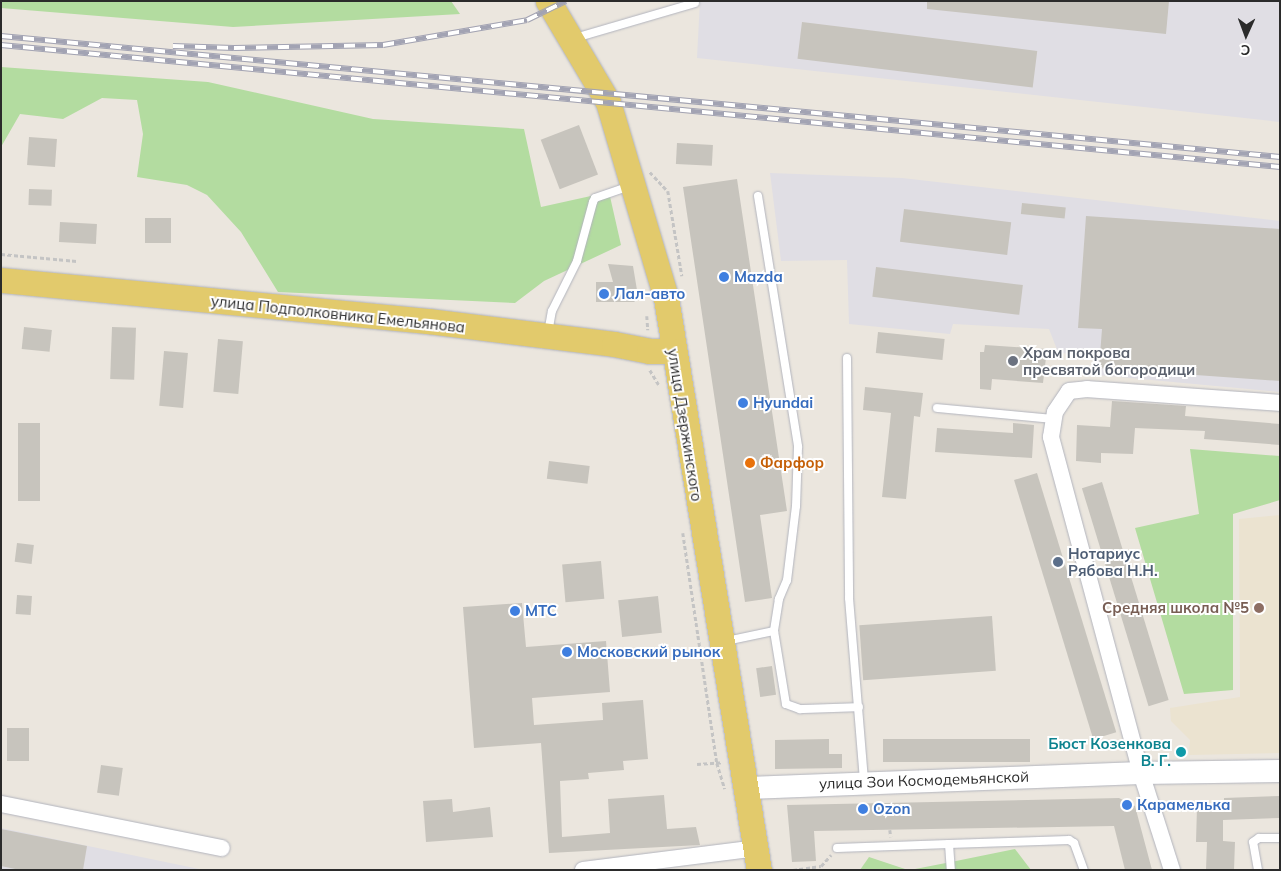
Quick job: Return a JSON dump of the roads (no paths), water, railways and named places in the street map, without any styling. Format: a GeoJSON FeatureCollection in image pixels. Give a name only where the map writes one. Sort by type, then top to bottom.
{"type":"FeatureCollection","features":[{"type":"Feature","properties":{"kind":"main road","name":"улица Дзержинского"},"geometry":{"type":"LineString","coordinates":[[548,1],[608,102],[666,298],[722,642],[738,790],[758,859]]}},
{"type":"Feature","properties":{"kind":"main road","name":"улица Подполковника Емельянова"},"geometry":{"type":"LineString","coordinates":[[1,280],[428,322],[649,351],[674,351]]}},
{"type":"Feature","properties":{"kind":"main road","name":"улица Зои Космодемьянской"},"geometry":{"type":"LineString","coordinates":[[738,790],[864,782],[1141,773],[1280,771]]}},
{"type":"Feature","properties":{"kind":"street"},"geometry":{"type":"LineString","coordinates":[[1172,870],[1141,773],[1051,437],[1055,412],[1069,391],[1087,389],[1280,403]]}},
{"type":"Feature","properties":{"kind":"street"},"geometry":{"type":"LineString","coordinates":[[1,804],[222,848]]}},
{"type":"Feature","properties":{"kind":"street"},"geometry":{"type":"LineString","coordinates":[[582,870],[758,859]]}},
{"type":"Feature","properties":{"kind":"lane"},"geometry":{"type":"LineString","coordinates":[[571,39],[695,3]]}},
{"type":"Feature","properties":{"kind":"lane"},"geometry":{"type":"LineString","coordinates":[[547,337],[552,311],[577,261],[592,202],[595,198],[632,186]]}},
{"type":"Feature","properties":{"kind":"lane"},"geometry":{"type":"LineString","coordinates":[[758,196],[798,447],[796,506],[787,580],[779,599],[774,631],[786,704],[800,708],[859,707]]}},
{"type":"Feature","properties":{"kind":"lane"},"geometry":{"type":"LineString","coordinates":[[848,358],[849,598],[864,782]]}},
{"type":"Feature","properties":{"kind":"lane"},"geometry":{"type":"LineString","coordinates":[[937,408],[1054,419]]}},
{"type":"Feature","properties":{"kind":"lane"},"geometry":{"type":"LineString","coordinates":[[722,642],[774,631]]}},
{"type":"Feature","properties":{"kind":"lane"},"geometry":{"type":"LineString","coordinates":[[1258,870],[1253,842],[1259,838],[1280,838]]}},
{"type":"Feature","properties":{"kind":"lane"},"geometry":{"type":"LineString","coordinates":[[838,848],[1069,840],[1074,843],[1084,870]]}},
{"type":"Feature","properties":{"kind":"lane"},"geometry":{"type":"LineString","coordinates":[[949,844],[951,870]]}},
{"type":"Feature","properties":{"kind":"railway"},"geometry":{"type":"LineString","coordinates":[[173,46],[234,48],[383,45],[527,20],[566,1]]}},
{"type":"Feature","properties":{"kind":"railway"},"geometry":{"type":"LineString","coordinates":[[1,36],[1280,157]]}},
{"type":"Feature","properties":{"kind":"railway"},"geometry":{"type":"LineString","coordinates":[[1,45],[1280,167]]}},
{"type":"Feature","properties":{"kind":"place","name":"Mazda"},"geometry":{"type":"Point","coordinates":[724,277]}},
{"type":"Feature","properties":{"kind":"place","name":"Лал-авто"},"geometry":{"type":"Point","coordinates":[604,294]}},
{"type":"Feature","properties":{"kind":"place","name":"Храм покрова пресвятой богородици"},"geometry":{"type":"Point","coordinates":[1013,361]}},
{"type":"Feature","properties":{"kind":"place","name":"Hyundai"},"geometry":{"type":"Point","coordinates":[743,403]}},
{"type":"Feature","properties":{"kind":"place","name":"Фарфор"},"geometry":{"type":"Point","coordinates":[750,463]}},
{"type":"Feature","properties":{"kind":"place","name":"Нотариус Рябова Н.Н."},"geometry":{"type":"Point","coordinates":[1058,562]}},
{"type":"Feature","properties":{"kind":"place","name":"Средняя школа №5"},"geometry":{"type":"Point","coordinates":[1259,608]}},
{"type":"Feature","properties":{"kind":"place","name":"МТС"},"geometry":{"type":"Point","coordinates":[515,611]}},
{"type":"Feature","properties":{"kind":"place","name":"Московский рынок"},"geometry":{"type":"Point","coordinates":[567,652]}},
{"type":"Feature","properties":{"kind":"place","name":"Бюст Козенкова В. Г."},"geometry":{"type":"Point","coordinates":[1181,752]}},
{"type":"Feature","properties":{"kind":"place","name":"Карамелька"},"geometry":{"type":"Point","coordinates":[1127,805]}},
{"type":"Feature","properties":{"kind":"place","name":"Ozon"},"geometry":{"type":"Point","coordinates":[863,809]}}]}
